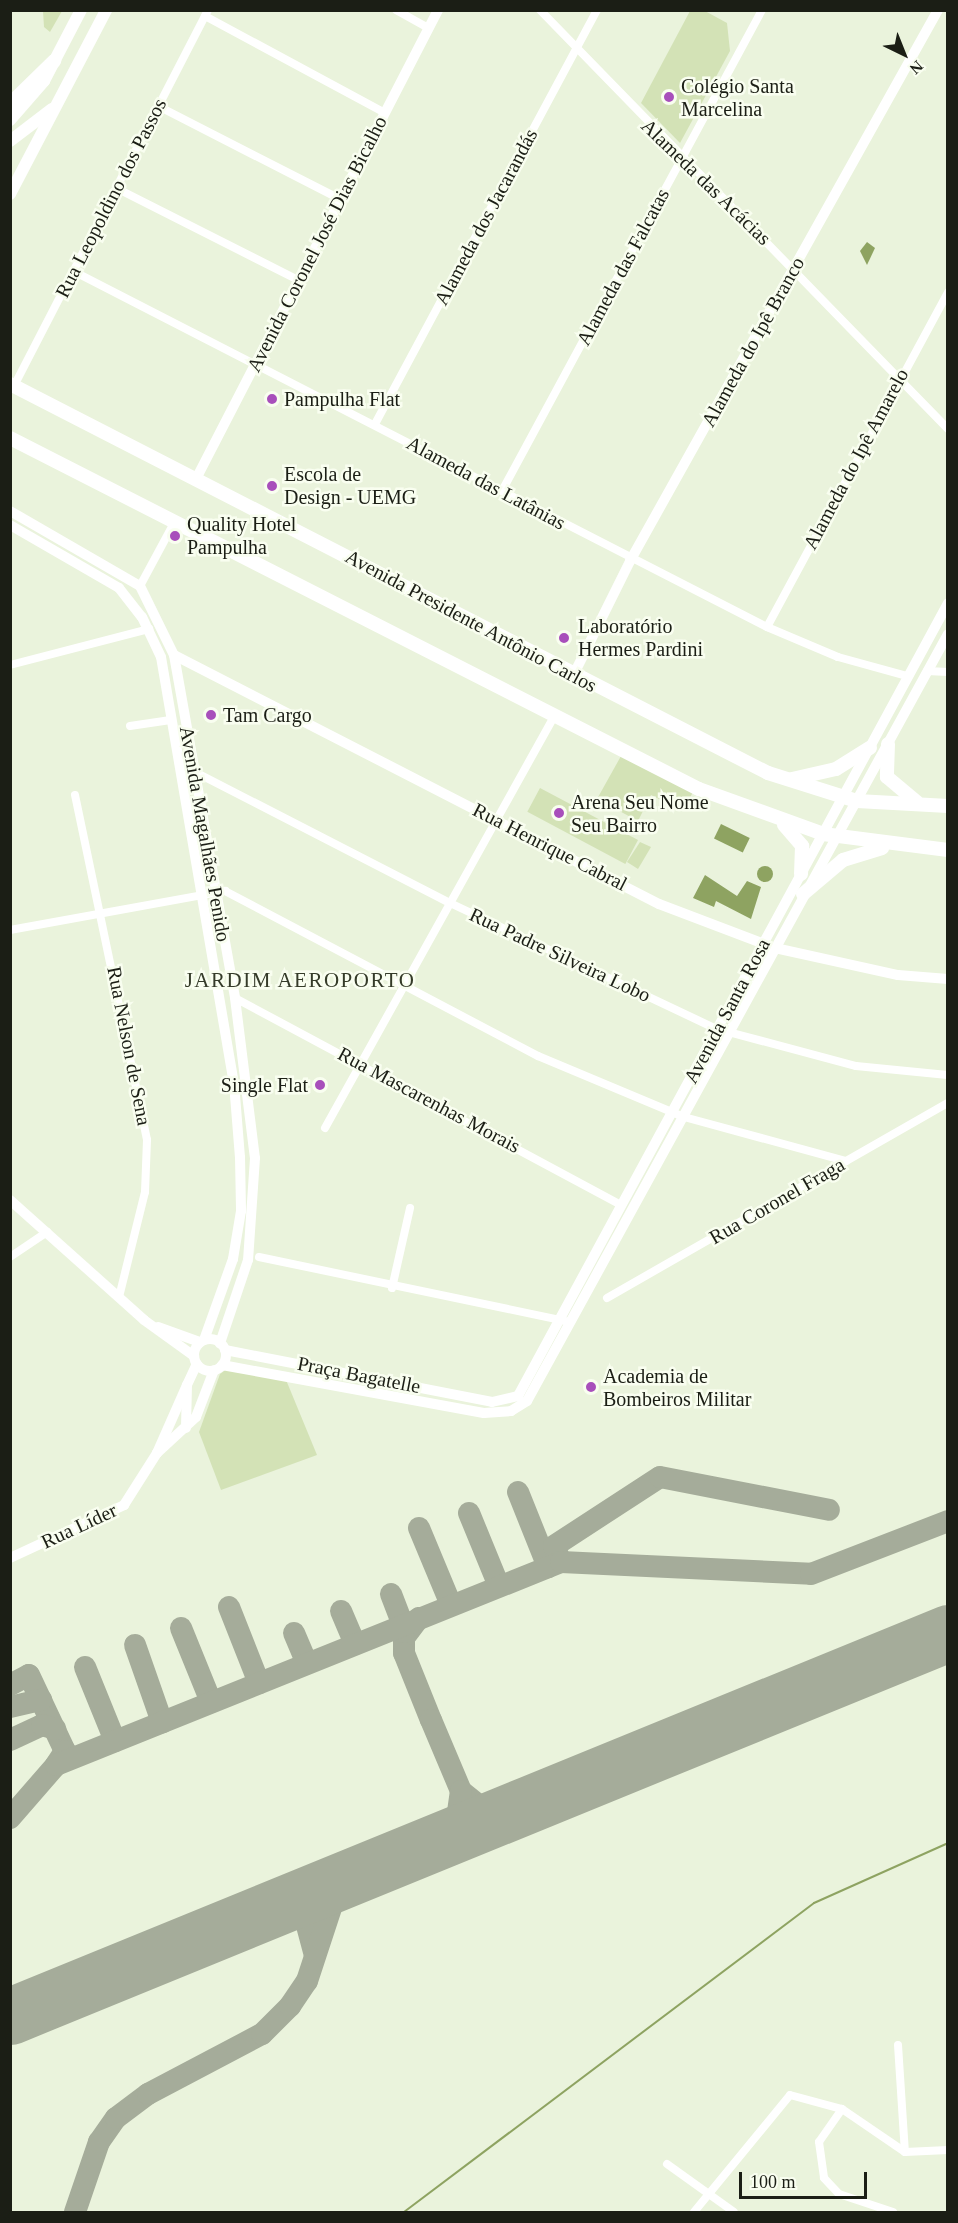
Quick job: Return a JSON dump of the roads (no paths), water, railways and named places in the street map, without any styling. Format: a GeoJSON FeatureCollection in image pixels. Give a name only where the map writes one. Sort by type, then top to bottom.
{"type":"FeatureCollection","features":[{"type":"Feature","properties":{"kind":"highway"},"geometry":{"type":"LineString","coordinates":[[10,104],[54,61]]}},
{"type":"Feature","properties":{"kind":"highway","name":"Avenida Presidente Antônio Carlos"},"geometry":{"type":"LineString","coordinates":[[12,385],[197,477],[573,676],[784,779],[850,799],[948,806]]}},
{"type":"Feature","properties":{"kind":"highway"},"geometry":{"type":"LineString","coordinates":[[10,438],[699,789],[778,820],[829,836],[898,846],[948,850]]}},
{"type":"Feature","properties":{"kind":"highway"},"geometry":{"type":"LineString","coordinates":[[888,744],[887,777],[921,804]]}},
{"type":"Feature","properties":{"kind":"highway"},"geometry":{"type":"LineString","coordinates":[[784,779],[836,770],[870,748]]}},
{"type":"Feature","properties":{"kind":"highway"},"geometry":{"type":"LineString","coordinates":[[778,820],[802,846],[801,874]]}},
{"type":"Feature","properties":{"kind":"highway"},"geometry":{"type":"LineString","coordinates":[[803,894],[843,860],[898,846]]}},
{"type":"Feature","properties":{"kind":"main road"},"geometry":{"type":"LineString","coordinates":[[10,120],[54,61],[81,10]]}},
{"type":"Feature","properties":{"kind":"main road"},"geometry":{"type":"LineString","coordinates":[[10,194],[106,10]]}},
{"type":"Feature","properties":{"kind":"main road"},"geometry":{"type":"LineString","coordinates":[[10,141],[48,113],[63,93]]}},
{"type":"Feature","properties":{"kind":"street"},"geometry":{"type":"LineString","coordinates":[[396,10],[429,28]]}},
{"type":"Feature","properties":{"kind":"street","name":"Avenida Coronel José Dias Bicalho"},"geometry":{"type":"LineString","coordinates":[[197,477],[438,10]]}},
{"type":"Feature","properties":{"kind":"street","name":"Alameda das Acácias"},"geometry":{"type":"LineString","coordinates":[[540,10],[681,160],[795,268],[898,379],[948,429]]}},
{"type":"Feature","properties":{"kind":"street","name":"Alameda dos Jacarandás"},"geometry":{"type":"LineString","coordinates":[[375,424],[597,10]]}},
{"type":"Feature","properties":{"kind":"street","name":"Alameda das Falcatas"},"geometry":{"type":"LineString","coordinates":[[502,491],[762,10]]}},
{"type":"Feature","properties":{"kind":"street","name":"Alameda do Ipê Branco"},"geometry":{"type":"LineString","coordinates":[[573,676],[630,561],[938,10]]}},
{"type":"Feature","properties":{"kind":"street"},"geometry":{"type":"LineString","coordinates":[[207,13],[385,113]]}},
{"type":"Feature","properties":{"kind":"street","name":"Rua Leopoldino dos Passos"},"geometry":{"type":"LineString","coordinates":[[12,385],[207,13]]}},
{"type":"Feature","properties":{"kind":"street"},"geometry":{"type":"LineString","coordinates":[[158,106],[340,199]]}},
{"type":"Feature","properties":{"kind":"street"},"geometry":{"type":"LineString","coordinates":[[116,188],[298,280]]}},
{"type":"Feature","properties":{"kind":"street","name":"Alameda das Latânias"},"geometry":{"type":"LineString","coordinates":[[73,271],[375,424],[630,561],[767,627],[837,657],[907,676]]}},
{"type":"Feature","properties":{"kind":"street","name":"Alameda do Ipê Amarelo"},"geometry":{"type":"LineString","coordinates":[[767,627],[898,379],[948,292]]}},
{"type":"Feature","properties":{"kind":"street"},"geometry":{"type":"LineString","coordinates":[[10,511],[140,586],[176,521]]}},
{"type":"Feature","properties":{"kind":"street","name":"Avenida Magalhães Penido"},"geometry":{"type":"LineString","coordinates":[[10,525],[119,588],[149,629],[160,657],[198,895],[234,1083],[240,1157],[241,1211],[233,1259],[195,1360]]}},
{"type":"Feature","properties":{"kind":"street","name":"Avenida Magalhães Penido"},"geometry":{"type":"LineString","coordinates":[[140,586],[174,654],[235,998],[255,1158],[254,1201],[248,1260],[218,1368]]}},
{"type":"Feature","properties":{"kind":"street","name":"Avenida Santa Rosa"},"geometry":{"type":"LineString","coordinates":[[850,799],[870,748],[948,603]]}},
{"type":"Feature","properties":{"kind":"street"},"geometry":{"type":"LineString","coordinates":[[10,665],[149,629]]}},
{"type":"Feature","properties":{"kind":"street","name":"Avenida Santa Rosa"},"geometry":{"type":"LineString","coordinates":[[484,1413],[511,1411],[527,1401],[730,1034],[803,894],[829,836],[850,799],[888,744],[948,634]]}},
{"type":"Feature","properties":{"kind":"street","name":"Rua Henrique Cabral"},"geometry":{"type":"LineString","coordinates":[[174,654],[659,904],[762,945],[898,975],[948,979]]}},
{"type":"Feature","properties":{"kind":"street"},"geometry":{"type":"LineString","coordinates":[[927,671],[948,672]]}},
{"type":"Feature","properties":{"kind":"street"},"geometry":{"type":"LineString","coordinates":[[325,1128],[555,715]]}},
{"type":"Feature","properties":{"kind":"street"},"geometry":{"type":"LineString","coordinates":[[130,726],[171,720]]}},
{"type":"Feature","properties":{"kind":"street","name":"Rua Padre Silveira Lobo"},"geometry":{"type":"LineString","coordinates":[[193,771],[450,903],[717,1029],[856,1066],[948,1075]]}},
{"type":"Feature","properties":{"kind":"street","name":"Rua Nelson de Sena"},"geometry":{"type":"LineString","coordinates":[[75,795],[103,914],[147,1140],[145,1192],[119,1298]]}},
{"type":"Feature","properties":{"kind":"street","name":"Avenida Santa Rosa"},"geometry":{"type":"LineString","coordinates":[[492,1402],[518,1395],[801,874],[829,836]]}},
{"type":"Feature","properties":{"kind":"street"},"geometry":{"type":"LineString","coordinates":[[10,930],[103,914],[215,890],[237,895],[538,1056],[684,1117],[846,1161]]}},
{"type":"Feature","properties":{"kind":"street","name":"Rua Mascarenhas Morais"},"geometry":{"type":"LineString","coordinates":[[235,998],[361,1062],[621,1205]]}},
{"type":"Feature","properties":{"kind":"street","name":"Rua Coronel Fraga"},"geometry":{"type":"LineString","coordinates":[[607,1298],[948,1103]]}},
{"type":"Feature","properties":{"kind":"street"},"geometry":{"type":"LineString","coordinates":[[12,1204],[144,1320]]}},
{"type":"Feature","properties":{"kind":"street"},"geometry":{"type":"LineString","coordinates":[[392,1288],[410,1209]]}},
{"type":"Feature","properties":{"kind":"street"},"geometry":{"type":"LineString","coordinates":[[10,1257],[46,1232]]}},
{"type":"Feature","properties":{"kind":"street"},"geometry":{"type":"LineString","coordinates":[[260,1257],[392,1288],[569,1322]]}},
{"type":"Feature","properties":{"kind":"street","name":"Praça Bagatelle"},"geometry":{"type":"LineString","coordinates":[[144,1320],[223,1347],[492,1402]]}},
{"type":"Feature","properties":{"kind":"street","name":"Praça Bagatelle"},"geometry":{"type":"LineString","coordinates":[[144,1320],[195,1360],[218,1368],[484,1413]]}},
{"type":"Feature","properties":{"kind":"street","name":"Rua Líder"},"geometry":{"type":"LineString","coordinates":[[10,1558],[117,1512],[157,1453],[187,1385],[195,1360]]}},
{"type":"Feature","properties":{"kind":"street","name":"Rua Líder"},"geometry":{"type":"LineString","coordinates":[[157,1453],[186,1428],[203,1404],[218,1368]]}},
{"type":"Feature","properties":{"kind":"street","name":"Rua Líder"},"geometry":{"type":"LineString","coordinates":[[186,1428],[187,1385]]}},
{"type":"Feature","properties":{"kind":"street"},"geometry":{"type":"LineString","coordinates":[[898,2045],[905,2152]]}},
{"type":"Feature","properties":{"kind":"street"},"geometry":{"type":"LineString","coordinates":[[694,2212],[779,2103],[798,2094],[842,2109],[905,2152],[948,2150]]}},
{"type":"Feature","properties":{"kind":"street"},"geometry":{"type":"LineString","coordinates":[[842,2109],[819,2142],[824,2178],[839,2194],[893,2212]]}},
{"type":"Feature","properties":{"kind":"street"},"geometry":{"type":"LineString","coordinates":[[666,2164],[734,2212]]}},
{"type":"Feature","properties":{"kind":"waterway"},"geometry":{"type":"LineString","coordinates":[[404,2212],[814,1903],[948,1843]]}},
{"type":"Feature","properties":{"kind":"place","name":"Colégio Santa Marcelina"},"geometry":{"type":"Point","coordinates":[669,97]}},
{"type":"Feature","properties":{"kind":"place","name":"Pampulha Flat"},"geometry":{"type":"Point","coordinates":[272,399]}},
{"type":"Feature","properties":{"kind":"place","name":"Escola de Design - UEMG"},"geometry":{"type":"Point","coordinates":[272,486]}},
{"type":"Feature","properties":{"kind":"place","name":"Quality Hotel Pampulha"},"geometry":{"type":"Point","coordinates":[175,536]}},
{"type":"Feature","properties":{"kind":"place","name":"Laboratório Hermes Pardini"},"geometry":{"type":"Point","coordinates":[564,638]}},
{"type":"Feature","properties":{"kind":"place","name":"Tam Cargo"},"geometry":{"type":"Point","coordinates":[211,715]}},
{"type":"Feature","properties":{"kind":"place","name":"Arena Seu Nome Seu Bairro"},"geometry":{"type":"Point","coordinates":[559,813]}},
{"type":"Feature","properties":{"kind":"place","name":"Single Flat"},"geometry":{"type":"Point","coordinates":[320,1085]}},
{"type":"Feature","properties":{"kind":"place","name":"Academia de Bombeiros Militar"},"geometry":{"type":"Point","coordinates":[591,1387]}},
{"type":"Feature","properties":{"kind":"district","name":"JARDIM AEROPORTO"},"geometry":{"type":"Point","coordinates":[300,980]}}]}
